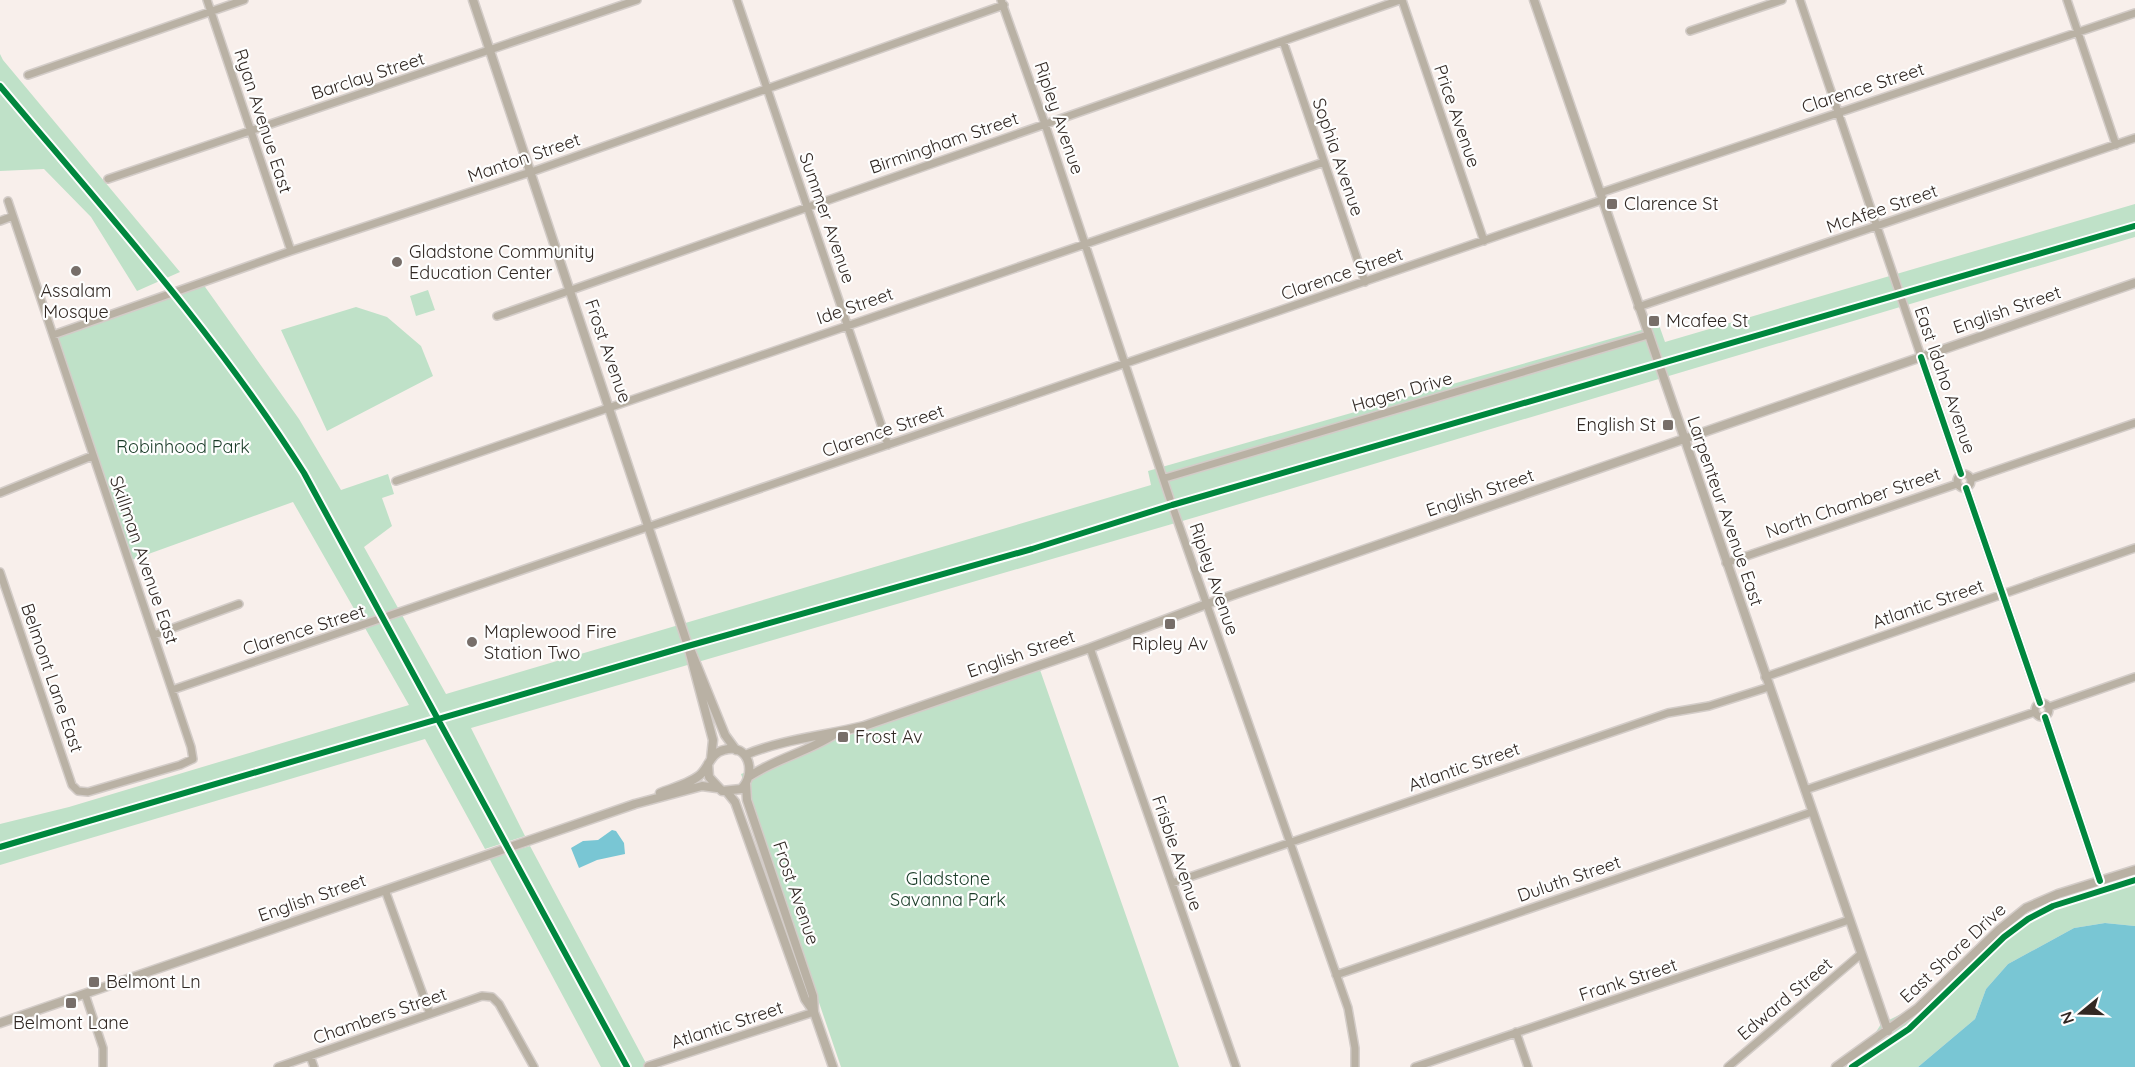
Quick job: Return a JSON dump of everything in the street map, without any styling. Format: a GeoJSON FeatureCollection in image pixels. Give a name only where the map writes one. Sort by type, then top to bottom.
{"type":"FeatureCollection","features":[{"type":"Feature","properties":{"kind":"street","name":"Ryan Avenue East"},"geometry":{"type":"LineString","coordinates":[[207,0],[291,251]]}},
{"type":"Feature","properties":{"kind":"street"},"geometry":{"type":"LineString","coordinates":[[28,75],[244,0]]}},
{"type":"Feature","properties":{"kind":"street","name":"Frost Avenue"},"geometry":{"type":"LineString","coordinates":[[473,0],[688,646],[713,740],[710,761]]}},
{"type":"Feature","properties":{"kind":"street","name":"Barclay Street"},"geometry":{"type":"LineString","coordinates":[[108,179],[490,52],[637,0]]}},
{"type":"Feature","properties":{"kind":"street","name":"Summer Avenue"},"geometry":{"type":"LineString","coordinates":[[737,0],[888,445]]}},
{"type":"Feature","properties":{"kind":"street","name":"Birmingham Street"},"geometry":{"type":"LineString","coordinates":[[497,316],[1401,0]]}},
{"type":"Feature","properties":{"kind":"street","name":"Price Avenue"},"geometry":{"type":"LineString","coordinates":[[1401,0],[1484,241]]}},
{"type":"Feature","properties":{"kind":"street","name":"Larpenteur Avenue East"},"geometry":{"type":"LineString","coordinates":[[1534,0],[1725,563],[1888,1031]]}},
{"type":"Feature","properties":{"kind":"street"},"geometry":{"type":"LineString","coordinates":[[1690,31],[1782,0]]}},
{"type":"Feature","properties":{"kind":"street","name":"East Idaho Avenue"},"geometry":{"type":"LineString","coordinates":[[1800,0],[1961,474]]}},
{"type":"Feature","properties":{"kind":"street"},"geometry":{"type":"LineString","coordinates":[[2067,0],[2116,145]]}},
{"type":"Feature","properties":{"kind":"street","name":"Manton Street"},"geometry":{"type":"LineString","coordinates":[[53,335],[291,251],[531,172],[1002,3]]}},
{"type":"Feature","properties":{"kind":"street","name":"Ripley Avenue"},"geometry":{"type":"LineString","coordinates":[[1002,3],[1207,604],[1348,1008],[1355,1048],[1355,1067]]}},
{"type":"Feature","properties":{"kind":"street","name":"Clarence Street"},"geometry":{"type":"LineString","coordinates":[[172,690],[1484,241],[1601,196],[2135,13]]}},
{"type":"Feature","properties":{"kind":"street","name":"Sophia Avenue"},"geometry":{"type":"LineString","coordinates":[[1283,41],[1365,282]]}},
{"type":"Feature","properties":{"kind":"street","name":"McAfee Street"},"geometry":{"type":"LineString","coordinates":[[1638,307],[2135,138]]}},
{"type":"Feature","properties":{"kind":"street","name":"Ide Street"},"geometry":{"type":"LineString","coordinates":[[396,481],[1324,162]]}},
{"type":"Feature","properties":{"kind":"street","name":"Skillman Avenue East"},"geometry":{"type":"LineString","coordinates":[[8,201],[154,635],[193,759]]}},
{"type":"Feature","properties":{"kind":"street"},"geometry":{"type":"LineString","coordinates":[[0,221],[13,216]]}},
{"type":"Feature","properties":{"kind":"street","name":"English Street"},"geometry":{"type":"LineString","coordinates":[[745,755],[814,734],[835,733],[864,726],[1090,648],[1207,604],[1684,441],[2135,283]]}},
{"type":"Feature","properties":{"kind":"street","name":"Hagen Drive"},"geometry":{"type":"LineString","coordinates":[[1165,478],[1648,335]]}},
{"type":"Feature","properties":{"kind":"street"},"geometry":{"type":"LineString","coordinates":[[1971,479],[2135,423]]}},
{"type":"Feature","properties":{"kind":"street"},"geometry":{"type":"LineString","coordinates":[[0,493],[92,456]]}},
{"type":"Feature","properties":{"kind":"street"},"geometry":{"type":"LineString","coordinates":[[1961,474],[1966,474],[1971,479],[1970,486],[1966,488],[1962,489],[1957,484],[1961,474]]}},
{"type":"Feature","properties":{"kind":"street","name":"North Chamber Street"},"geometry":{"type":"LineString","coordinates":[[1725,563],[1957,484]]}},
{"type":"Feature","properties":{"kind":"street"},"geometry":{"type":"LineString","coordinates":[[1804,790],[2035,712],[2040,703],[1966,488]]}},
{"type":"Feature","properties":{"kind":"street","name":"Atlantic Street"},"geometry":{"type":"LineString","coordinates":[[1765,677],[2135,548]]}},
{"type":"Feature","properties":{"kind":"street","name":"Belmont Lane East"},"geometry":{"type":"LineString","coordinates":[[0,572],[72,785],[78,791],[88,792],[180,765],[193,759]]}},
{"type":"Feature","properties":{"kind":"street"},"geometry":{"type":"LineString","coordinates":[[154,635],[239,604]]}},
{"type":"Feature","properties":{"kind":"street","name":"Frost Avenue"},"geometry":{"type":"LineString","coordinates":[[688,646],[725,735],[736,750]]}},
{"type":"Feature","properties":{"kind":"street","name":"Frisbie Avenue"},"geometry":{"type":"LineString","coordinates":[[1090,648],[1236,1067]]}},
{"type":"Feature","properties":{"kind":"street"},"geometry":{"type":"LineString","coordinates":[[2049,707],[2135,677]]}},
{"type":"Feature","properties":{"kind":"street","name":"Atlantic Street"},"geometry":{"type":"LineString","coordinates":[[1172,884],[1668,712],[1709,706],[1769,687]]}},
{"type":"Feature","properties":{"kind":"street"},"geometry":{"type":"LineString","coordinates":[[2040,703],[2049,707]]}},
{"type":"Feature","properties":{"kind":"street"},"geometry":{"type":"LineString","coordinates":[[2045,717],[2049,714],[2049,707]]}},
{"type":"Feature","properties":{"kind":"street"},"geometry":{"type":"LineString","coordinates":[[2035,712],[2038,716],[2045,717]]}},
{"type":"Feature","properties":{"kind":"street"},"geometry":{"type":"LineString","coordinates":[[2045,717],[2100,880]]}},
{"type":"Feature","properties":{"kind":"street","name":"English Street"},"geometry":{"type":"LineString","coordinates":[[748,780],[765,765],[818,745],[835,733]]}},
{"type":"Feature","properties":{"kind":"street"},"geometry":{"type":"LineString","coordinates":[[722,750],[736,750],[745,755],[749,761],[748,780],[734,791],[727,792],[717,788],[709,777],[710,761],[722,750]]}},
{"type":"Feature","properties":{"kind":"street","name":"English Street"},"geometry":{"type":"LineString","coordinates":[[635,804],[696,777],[710,761]]}},
{"type":"Feature","properties":{"kind":"street","name":"Frost Avenue"},"geometry":{"type":"LineString","coordinates":[[748,780],[748,803],[813,996],[814,1012],[833,1067]]}},
{"type":"Feature","properties":{"kind":"street","name":"English Street"},"geometry":{"type":"LineString","coordinates":[[0,1023],[635,804],[702,786],[717,788]]}},
{"type":"Feature","properties":{"kind":"street","name":"Frost Avenue"},"geometry":{"type":"LineString","coordinates":[[727,792],[735,802],[805,999],[814,1012]]}},
{"type":"Feature","properties":{"kind":"street","name":"Duluth Street"},"geometry":{"type":"LineString","coordinates":[[1336,975],[1812,812]]}},
{"type":"Feature","properties":{"kind":"street","name":"East Shore Drive"},"geometry":{"type":"LineString","coordinates":[[1836,1067],[1888,1031],[1942,988],[2018,914],[2045,899],[2135,870]]}},
{"type":"Feature","properties":{"kind":"street"},"geometry":{"type":"LineString","coordinates":[[385,890],[430,1014]]}},
{"type":"Feature","properties":{"kind":"street","name":"Frank Street"},"geometry":{"type":"LineString","coordinates":[[1415,1067],[1850,920]]}},
{"type":"Feature","properties":{"kind":"street","name":"Edward Street"},"geometry":{"type":"LineString","coordinates":[[1728,1067],[1862,954]]}},
{"type":"Feature","properties":{"kind":"street"},"geometry":{"type":"LineString","coordinates":[[85,994],[103,1048],[103,1067]]}},
{"type":"Feature","properties":{"kind":"street","name":"Chambers Street"},"geometry":{"type":"LineString","coordinates":[[278,1067],[482,996],[492,997],[499,1004],[534,1067]]}},
{"type":"Feature","properties":{"kind":"street","name":"Atlantic Street"},"geometry":{"type":"LineString","coordinates":[[648,1066],[814,1012]]}},
{"type":"Feature","properties":{"kind":"street"},"geometry":{"type":"LineString","coordinates":[[1516,1032],[1528,1067]]}},
{"type":"Feature","properties":{"kind":"street"},"geometry":{"type":"LineString","coordinates":[[310,1056],[314,1067]]}},
{"type":"Feature","properties":{"kind":"green space"},"geometry":{"type":"Polygon","coordinates":[[[0,54],[180,272],[137,291],[91,217],[44,169],[0,171],[0,54]]]}},
{"type":"Feature","properties":{"kind":"green space","name":"Robinhood Park"},"geometry":{"type":"Polygon","coordinates":[[[2135,204],[2135,237],[1196,517],[471,728],[525,836],[485,849],[425,739],[0,865],[0,824],[69,807],[409,705],[293,502],[129,561],[53,335],[203,284],[299,419],[341,490],[388,474],[394,494],[382,498],[392,526],[364,547],[446,694],[1151,485],[1148,471],[1659,325],[1665,342],[2135,204]]]}},
{"type":"Feature","properties":{"kind":"green space"},"geometry":{"type":"Polygon","coordinates":[[[428,290],[435,310],[416,316],[410,296],[428,290]]]}},
{"type":"Feature","properties":{"kind":"green space"},"geometry":{"type":"Polygon","coordinates":[[[356,307],[387,317],[421,346],[433,376],[327,431],[281,330],[356,307]]]}},
{"type":"Feature","properties":{"kind":"green space","name":"Gladstone Savanna Park"},"geometry":{"type":"Polygon","coordinates":[[[1039,667],[1179,1067],[841,1067],[741,774],[1039,667]]]}},
{"type":"Feature","properties":{"kind":"green space"},"geometry":{"type":"Polygon","coordinates":[[[530,846],[648,1067],[601,1067],[489,858],[530,846]]]}},
{"type":"Feature","properties":{"kind":"green space"},"geometry":{"type":"Polygon","coordinates":[[[2135,878],[2135,926],[2105,923],[2074,928],[2008,964],[1986,989],[1975,1019],[1918,1067],[1854,1067],[1881,1024],[1943,993],[2005,930],[2071,892],[2135,878]]]}},
{"type":"Feature","properties":{"kind":"water"},"geometry":{"type":"Polygon","coordinates":[[[612,830],[616,831],[624,843],[625,854],[597,860],[579,868],[571,848],[583,841],[598,840],[612,830]]]}},
{"type":"Feature","properties":{"kind":"water"},"geometry":{"type":"Polygon","coordinates":[[[2105,923],[2135,926],[2135,1067],[1918,1067],[1975,1019],[1986,989],[2008,964],[2074,928],[2105,923]]]}},
{"type":"Feature","properties":{"kind":"cycle path"},"geometry":{"type":"LineString","coordinates":[[0,86],[120,227],[197,323],[270,422],[304,473],[627,1067]]}},
{"type":"Feature","properties":{"kind":"cycle path"},"geometry":{"type":"LineString","coordinates":[[0,847],[688,646],[1032,549],[1172,505],[2135,226]]}},
{"type":"Feature","properties":{"kind":"cycle path"},"geometry":{"type":"LineString","coordinates":[[1921,357],[1961,474]]}},
{"type":"Feature","properties":{"kind":"cycle path"},"geometry":{"type":"LineString","coordinates":[[1966,488],[2040,703]]}},
{"type":"Feature","properties":{"kind":"cycle path"},"geometry":{"type":"LineString","coordinates":[[2045,717],[2100,881]]}},
{"type":"Feature","properties":{"kind":"cycle path"},"geometry":{"type":"LineString","coordinates":[[1852,1067],[1909,1029],[2004,937],[2028,919],[2053,906],[2135,880]]}},
{"type":"Feature","properties":{"kind":"place","name":"Clarence St"},"geometry":{"type":"Point","coordinates":[1612,204]}},
{"type":"Feature","properties":{"kind":"place","name":"Gladstone Community Education Center"},"geometry":{"type":"Point","coordinates":[397,262]}},
{"type":"Feature","properties":{"kind":"place","name":"Assalam Mosque"},"geometry":{"type":"Point","coordinates":[76,271]}},
{"type":"Feature","properties":{"kind":"place","name":"Mcafee St"},"geometry":{"type":"Point","coordinates":[1654,321]}},
{"type":"Feature","properties":{"kind":"place","name":"English St"},"geometry":{"type":"Point","coordinates":[1668,425]}},
{"type":"Feature","properties":{"kind":"place","name":"Ripley Av"},"geometry":{"type":"Point","coordinates":[1170,624]}},
{"type":"Feature","properties":{"kind":"place","name":"Maplewood Fire Station Two"},"geometry":{"type":"Point","coordinates":[472,642]}},
{"type":"Feature","properties":{"kind":"place","name":"Frost Av"},"geometry":{"type":"Point","coordinates":[843,737]}},
{"type":"Feature","properties":{"kind":"place","name":"Belmont Ln"},"geometry":{"type":"Point","coordinates":[94,982]}},
{"type":"Feature","properties":{"kind":"place","name":"Belmont Lane"},"geometry":{"type":"Point","coordinates":[71,1003]}}]}
